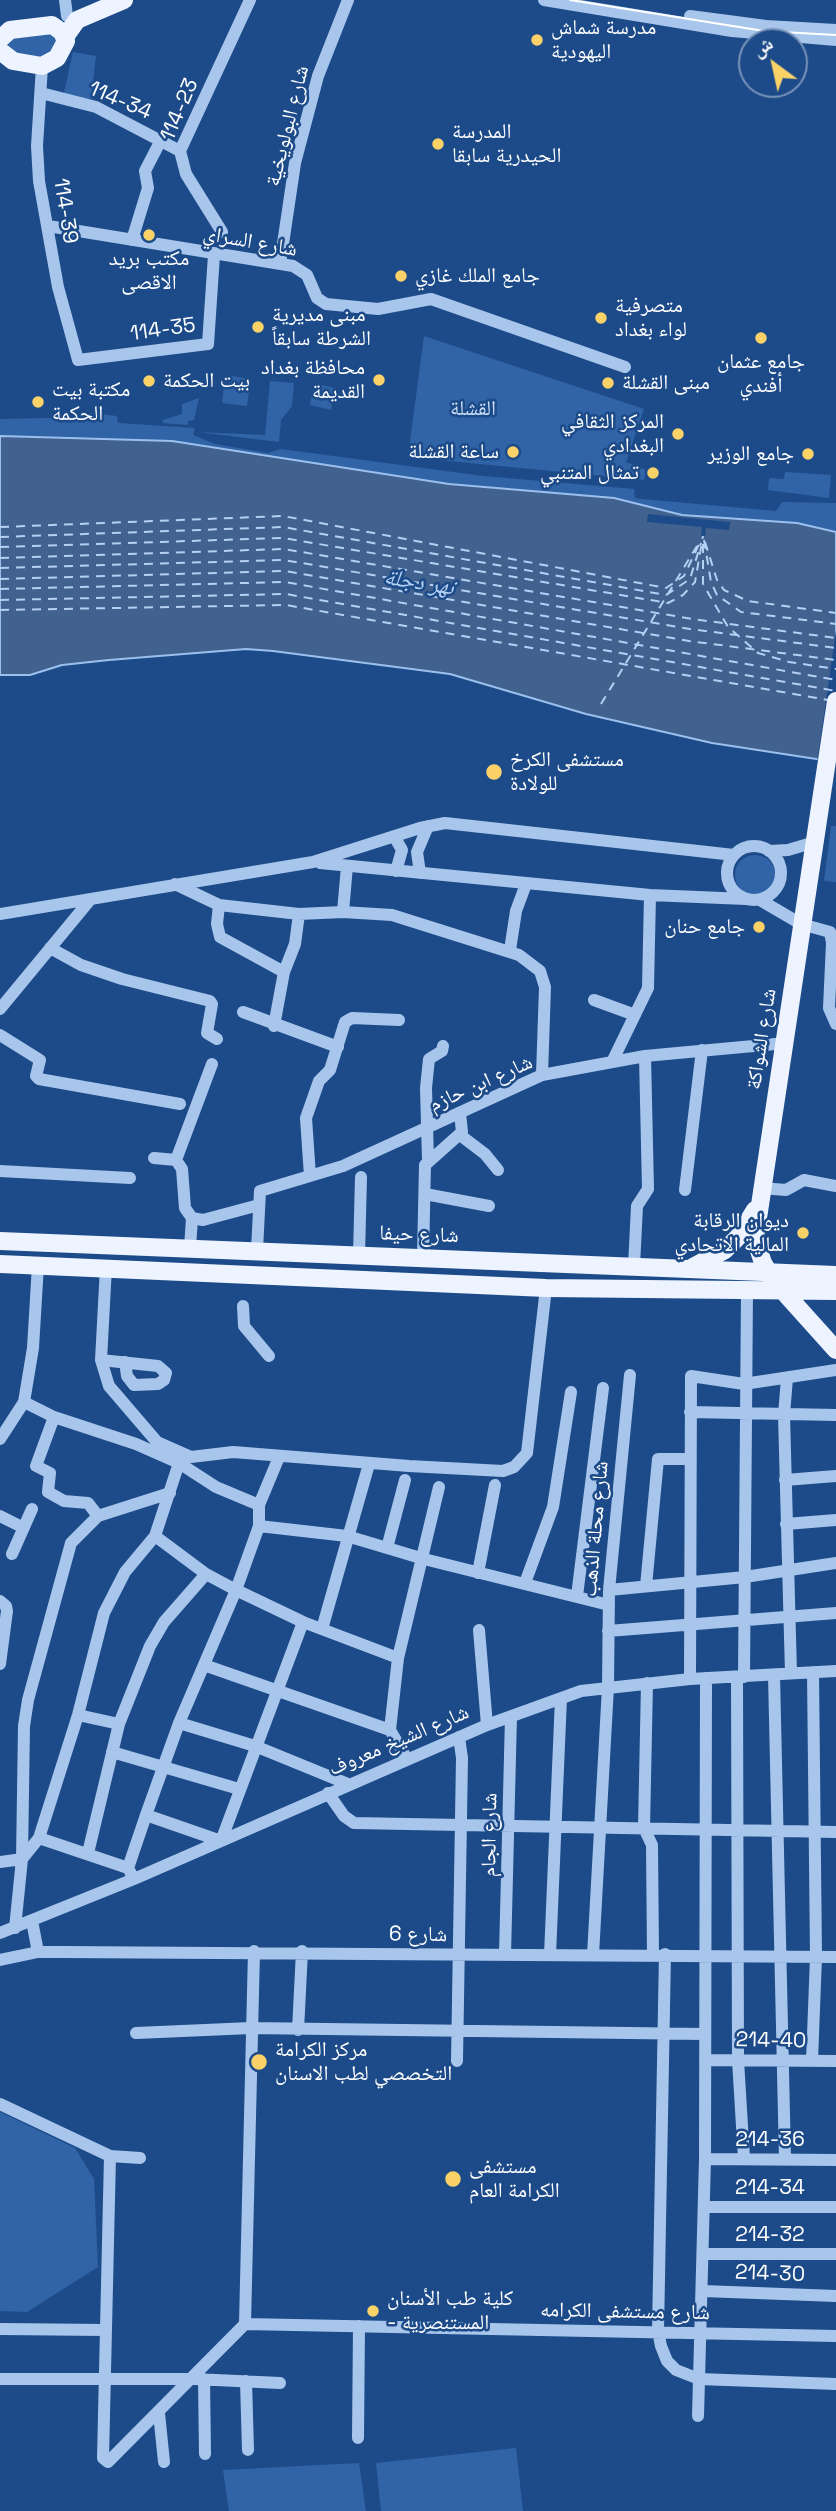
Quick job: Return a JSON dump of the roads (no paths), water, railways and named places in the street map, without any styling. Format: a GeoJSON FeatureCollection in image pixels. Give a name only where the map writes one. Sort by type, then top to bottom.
{"type":"FeatureCollection","features":[{"type":"Feature","properties":{"kind":"main road"},"geometry":{"type":"LineString","coordinates":[[44,26],[66,8],[99,0]]}},
{"type":"Feature","properties":{"kind":"main road"},"geometry":{"type":"LineString","coordinates":[[2,54],[42,66],[60,55],[65,46],[65,37],[77,20],[124,0]]}},
{"type":"Feature","properties":{"kind":"main road"},"geometry":{"type":"LineString","coordinates":[[3,33],[44,26],[57,27],[65,37]]}},
{"type":"Feature","properties":{"kind":"main road","name":"شارع الشواكة"},"geometry":{"type":"LineString","coordinates":[[763,1271],[755,1238],[760,1194],[786,1043],[836,701]]}},
{"type":"Feature","properties":{"kind":"main road"},"geometry":{"type":"LineString","coordinates":[[688,1269],[725,1250],[751,1219],[760,1194]]}},
{"type":"Feature","properties":{"kind":"main road","name":"شارع حيفا"},"geometry":{"type":"LineString","coordinates":[[0,1241],[836,1275]]}},
{"type":"Feature","properties":{"kind":"main road"},"geometry":{"type":"LineString","coordinates":[[0,1264],[546,1287],[836,1291]]}},
{"type":"Feature","properties":{"kind":"main road"},"geometry":{"type":"LineString","coordinates":[[763,1271],[836,1350]]}},
{"type":"Feature","properties":{"kind":"main road"},"geometry":{"type":"LineString","coordinates":[[753,1290],[764,1282],[763,1271]]}},
{"type":"Feature","properties":{"kind":"main road"},"geometry":{"type":"LineString","coordinates":[[782,1290],[793,1278],[803,1273]]}},
{"type":"Feature","properties":{"kind":"street","name":"114-23"},"geometry":{"type":"LineString","coordinates":[[222,232],[186,174],[180,151],[250,0]]}},
{"type":"Feature","properties":{"kind":"street","name":"شارع البولويخية"},"geometry":{"type":"LineString","coordinates":[[280,264],[298,152],[318,76],[348,0]]}},
{"type":"Feature","properties":{"kind":"street"},"geometry":{"type":"LineString","coordinates":[[544,0],[732,31],[836,40]]}},
{"type":"Feature","properties":{"kind":"street"},"geometry":{"type":"LineString","coordinates":[[593,0],[755,25],[836,30]]}},
{"type":"Feature","properties":{"kind":"street","name":"114-39"},"geometry":{"type":"LineString","coordinates":[[42,66],[37,146],[58,288],[78,360]]}},
{"type":"Feature","properties":{"kind":"street","name":"114-34"},"geometry":{"type":"LineString","coordinates":[[41,93],[96,107],[180,151]]}},
{"type":"Feature","properties":{"kind":"street"},"geometry":{"type":"LineString","coordinates":[[132,240],[148,188],[145,171],[161,140]]}},
{"type":"Feature","properties":{"kind":"street","name":"شارع السراي"},"geometry":{"type":"LineString","coordinates":[[48,226],[293,266],[307,275],[317,298],[326,304],[378,309],[431,299],[625,367]]}},
{"type":"Feature","properties":{"kind":"street","name":"114-35"},"geometry":{"type":"LineString","coordinates":[[78,360],[208,344],[214,255]]}},
{"type":"Feature","properties":{"kind":"street"},"geometry":{"type":"LineString","coordinates":[[0,915],[313,862],[445,823],[734,855],[751,847],[769,851],[798,848],[815,842]]}},
{"type":"Feature","properties":{"kind":"street"},"geometry":{"type":"LineString","coordinates":[[420,873],[416,852],[428,826]]}},
{"type":"Feature","properties":{"kind":"street"},"geometry":{"type":"LineString","coordinates":[[394,836],[402,856],[396,871]]}},
{"type":"Feature","properties":{"kind":"street"},"geometry":{"type":"LineString","coordinates":[[760,900],[776,888],[780,878],[776,859],[769,851]]}},
{"type":"Feature","properties":{"kind":"street"},"geometry":{"type":"LineString","coordinates":[[734,855],[727,871],[728,880],[732,888],[746,899]]}},
{"type":"Feature","properties":{"kind":"street"},"geometry":{"type":"LineString","coordinates":[[313,862],[650,895],[760,900],[802,924],[830,932],[833,982],[829,1008],[836,1024]]}},
{"type":"Feature","properties":{"kind":"street"},"geometry":{"type":"LineString","coordinates":[[343,912],[347,866]]}},
{"type":"Feature","properties":{"kind":"street"},"geometry":{"type":"LineString","coordinates":[[175,884],[219,905],[299,914],[343,912],[393,915],[510,950],[533,962],[543,979],[546,1003],[542,1075]]}},
{"type":"Feature","properties":{"kind":"street"},"geometry":{"type":"LineString","coordinates":[[510,950],[516,911],[526,884]]}},
{"type":"Feature","properties":{"kind":"street"},"geometry":{"type":"LineString","coordinates":[[612,1062],[648,988],[650,895]]}},
{"type":"Feature","properties":{"kind":"street"},"geometry":{"type":"LineString","coordinates":[[0,1009],[89,900]]}},
{"type":"Feature","properties":{"kind":"street"},"geometry":{"type":"LineString","coordinates":[[219,905],[217,924],[220,937],[284,972]]}},
{"type":"Feature","properties":{"kind":"street"},"geometry":{"type":"LineString","coordinates":[[274,1026],[284,972],[295,944],[299,914]]}},
{"type":"Feature","properties":{"kind":"street"},"geometry":{"type":"LineString","coordinates":[[50,948],[81,965],[122,979],[210,1001],[212,1004],[207,1033],[217,1039]]}},
{"type":"Feature","properties":{"kind":"street"},"geometry":{"type":"LineString","coordinates":[[594,1000],[635,1015]]}},
{"type":"Feature","properties":{"kind":"street"},"geometry":{"type":"LineString","coordinates":[[243,1012],[274,1026],[338,1046]]}},
{"type":"Feature","properties":{"kind":"street"},"geometry":{"type":"LineString","coordinates":[[310,1176],[306,1118],[319,1082],[330,1070],[348,1019],[399,1020]]}},
{"type":"Feature","properties":{"kind":"street"},"geometry":{"type":"LineString","coordinates":[[0,1035],[40,1060],[36,1076],[39,1079],[180,1104]]}},
{"type":"Feature","properties":{"kind":"street","name":"شارع ابن حازم"},"geometry":{"type":"LineString","coordinates":[[259,1205],[260,1191],[343,1166],[542,1075],[645,1056],[786,1043]]}},
{"type":"Feature","properties":{"kind":"street"},"geometry":{"type":"LineString","coordinates":[[423,1258],[428,1160],[426,1088],[429,1059],[442,1051],[443,1045]]}},
{"type":"Feature","properties":{"kind":"street"},"geometry":{"type":"LineString","coordinates":[[685,1191],[702,1050]]}},
{"type":"Feature","properties":{"kind":"street"},"geometry":{"type":"LineString","coordinates":[[634,1266],[636,1206],[648,1189],[645,1056]]}},
{"type":"Feature","properties":{"kind":"street"},"geometry":{"type":"LineString","coordinates":[[176,1160],[212,1064]]}},
{"type":"Feature","properties":{"kind":"street"},"geometry":{"type":"LineString","coordinates":[[428,1160],[460,1135],[463,1129],[460,1113]]}},
{"type":"Feature","properties":{"kind":"street"},"geometry":{"type":"LineString","coordinates":[[460,1135],[485,1154],[498,1170]]}},
{"type":"Feature","properties":{"kind":"street"},"geometry":{"type":"LineString","coordinates":[[154,1158],[176,1160]]}},
{"type":"Feature","properties":{"kind":"street"},"geometry":{"type":"LineString","coordinates":[[176,1160],[184,1173],[185,1208],[192,1218],[190,1248]]}},
{"type":"Feature","properties":{"kind":"street"},"geometry":{"type":"LineString","coordinates":[[0,1171],[130,1178]]}},
{"type":"Feature","properties":{"kind":"street"},"geometry":{"type":"LineString","coordinates":[[359,1255],[361,1177]]}},
{"type":"Feature","properties":{"kind":"street"},"geometry":{"type":"LineString","coordinates":[[760,1194],[786,1190],[804,1180],[836,1186]]}},
{"type":"Feature","properties":{"kind":"street"},"geometry":{"type":"LineString","coordinates":[[425,1194],[489,1206]]}},
{"type":"Feature","properties":{"kind":"street"},"geometry":{"type":"LineString","coordinates":[[192,1218],[203,1220],[259,1205],[257,1250]]}},
{"type":"Feature","properties":{"kind":"street"},"geometry":{"type":"LineString","coordinates":[[0,1439],[24,1402],[33,1348],[38,1265]]}},
{"type":"Feature","properties":{"kind":"street"},"geometry":{"type":"LineString","coordinates":[[106,1267],[101,1360],[109,1386],[130,1414],[165,1446],[191,1457],[233,1452],[369,1464],[503,1471],[521,1462],[527,1453],[546,1287]]}},
{"type":"Feature","properties":{"kind":"street"},"geometry":{"type":"LineString","coordinates":[[744,2159],[738,2060],[738,1829],[741,1677],[745,1621],[744,1384],[753,1290]]}},
{"type":"Feature","properties":{"kind":"street"},"geometry":{"type":"LineString","coordinates":[[243,1306],[244,1326],[269,1356]]}},
{"type":"Feature","properties":{"kind":"street"},"geometry":{"type":"LineString","coordinates":[[101,1360],[125,1362]]}},
{"type":"Feature","properties":{"kind":"street"},"geometry":{"type":"LineString","coordinates":[[690,1679],[691,1376],[744,1384],[836,1370]]}},
{"type":"Feature","properties":{"kind":"street","name":"شارع محلة الذهب"},"geometry":{"type":"LineString","coordinates":[[593,1955],[608,1687],[609,1590],[630,1376]]}},
{"type":"Feature","properties":{"kind":"street"},"geometry":{"type":"LineString","coordinates":[[787,1378],[784,1416],[790,1673]]}},
{"type":"Feature","properties":{"kind":"street"},"geometry":{"type":"LineString","coordinates":[[577,1596],[603,1388]]}},
{"type":"Feature","properties":{"kind":"street"},"geometry":{"type":"LineString","coordinates":[[526,1583],[553,1507],[571,1392]]}},
{"type":"Feature","properties":{"kind":"street"},"geometry":{"type":"LineString","coordinates":[[24,1402],[54,1417],[136,1444],[180,1463],[215,1487],[259,1505]]}},
{"type":"Feature","properties":{"kind":"street"},"geometry":{"type":"LineString","coordinates":[[691,1412],[836,1415]]}},
{"type":"Feature","properties":{"kind":"street"},"geometry":{"type":"LineString","coordinates":[[54,1417],[36,1466],[50,1473],[48,1492],[66,1501],[88,1503],[98,1516]]}},
{"type":"Feature","properties":{"kind":"street"},"geometry":{"type":"LineString","coordinates":[[39,1838],[88,1853],[131,1874],[146,1815],[163,1766],[236,1590],[259,1526],[259,1505],[279,1457]]}},
{"type":"Feature","properties":{"kind":"street"},"geometry":{"type":"LineString","coordinates":[[646,1586],[658,1459],[690,1459]]}},
{"type":"Feature","properties":{"kind":"street"},"geometry":{"type":"LineString","coordinates":[[0,1862],[22,1859],[39,1838],[78,1715],[104,1613],[125,1573],[155,1536],[180,1463]]}},
{"type":"Feature","properties":{"kind":"street"},"geometry":{"type":"LineString","coordinates":[[322,1629],[369,1464]]}},
{"type":"Feature","properties":{"kind":"street"},"geometry":{"type":"LineString","coordinates":[[785,1480],[836,1476]]}},
{"type":"Feature","properties":{"kind":"street"},"geometry":{"type":"LineString","coordinates":[[387,1548],[405,1480]]}},
{"type":"Feature","properties":{"kind":"street"},"geometry":{"type":"LineString","coordinates":[[478,1573],[495,1485]]}},
{"type":"Feature","properties":{"kind":"street"},"geometry":{"type":"LineString","coordinates":[[407,1759],[390,1730],[398,1658],[439,1488]]}},
{"type":"Feature","properties":{"kind":"street"},"geometry":{"type":"LineString","coordinates":[[15,1928],[22,1859],[27,1700],[71,1543],[98,1516],[170,1493]]}},
{"type":"Feature","properties":{"kind":"street"},"geometry":{"type":"LineString","coordinates":[[12,1554],[32,1509]]}},
{"type":"Feature","properties":{"kind":"street"},"geometry":{"type":"LineString","coordinates":[[0,1516],[22,1527]]}},
{"type":"Feature","properties":{"kind":"street"},"geometry":{"type":"LineString","coordinates":[[786,1524],[836,1520]]}},
{"type":"Feature","properties":{"kind":"street"},"geometry":{"type":"LineString","coordinates":[[259,1526],[347,1536],[424,1559],[609,1605]]}},
{"type":"Feature","properties":{"kind":"street"},"geometry":{"type":"LineString","coordinates":[[155,1536],[206,1574],[236,1590],[303,1622],[398,1658]]}},
{"type":"Feature","properties":{"kind":"street"},"geometry":{"type":"LineString","coordinates":[[609,1590],[745,1577],[836,1563]]}},
{"type":"Feature","properties":{"kind":"street"},"geometry":{"type":"LineString","coordinates":[[88,1853],[119,1724],[156,1634],[206,1574]]}},
{"type":"Feature","properties":{"kind":"street"},"geometry":{"type":"LineString","coordinates":[[0,1601],[7,1611],[0,1664]]}},
{"type":"Feature","properties":{"kind":"street"},"geometry":{"type":"LineString","coordinates":[[608,1631],[836,1613]]}},
{"type":"Feature","properties":{"kind":"street"},"geometry":{"type":"LineString","coordinates":[[146,1815],[220,1841],[303,1622]]}},
{"type":"Feature","properties":{"kind":"street"},"geometry":{"type":"LineString","coordinates":[[479,1630],[487,1725]]}},
{"type":"Feature","properties":{"kind":"street"},"geometry":{"type":"LineString","coordinates":[[204,1665],[390,1730]]}},
{"type":"Feature","properties":{"kind":"street","name":"شارع الشيخ معروف"},"geometry":{"type":"LineString","coordinates":[[0,1933],[32,1921],[131,1874],[220,1841],[487,1725],[561,1698],[608,1687],[647,1683],[836,1671]]}},
{"type":"Feature","properties":{"kind":"street"},"geometry":{"type":"LineString","coordinates":[[812,2061],[816,1957],[813,1672]]}},
{"type":"Feature","properties":{"kind":"street"},"geometry":{"type":"LineString","coordinates":[[774,1675],[778,1956],[785,2159]]}},
{"type":"Feature","properties":{"kind":"street"},"geometry":{"type":"LineString","coordinates":[[698,2416],[705,2159],[706,1678]]}},
{"type":"Feature","properties":{"kind":"street"},"geometry":{"type":"LineString","coordinates":[[647,1683],[644,1828],[652,1845],[665,2032],[658,2331],[667,2361],[676,2370],[699,2379],[836,2384]]}},
{"type":"Feature","properties":{"kind":"street"},"geometry":{"type":"LineString","coordinates":[[550,1955],[561,1698]]}},
{"type":"Feature","properties":{"kind":"street"},"geometry":{"type":"LineString","coordinates":[[78,1715],[119,1724]]}},
{"type":"Feature","properties":{"kind":"street","name":"شارع الجام"},"geometry":{"type":"LineString","coordinates":[[505,1955],[512,1716]]}},
{"type":"Feature","properties":{"kind":"street"},"geometry":{"type":"LineString","coordinates":[[179,1723],[255,1746],[348,1784]]}},
{"type":"Feature","properties":{"kind":"street"},"geometry":{"type":"LineString","coordinates":[[457,2061],[455,2030],[461,1825],[459,1737]]}},
{"type":"Feature","properties":{"kind":"street"},"geometry":{"type":"LineString","coordinates":[[112,1752],[239,1789]]}},
{"type":"Feature","properties":{"kind":"street"},"geometry":{"type":"LineString","coordinates":[[328,1793],[344,1816],[354,1823],[836,1832]]}},
{"type":"Feature","properties":{"kind":"street"},"geometry":{"type":"LineString","coordinates":[[32,1921],[38,1952]]}},
{"type":"Feature","properties":{"kind":"street"},"geometry":{"type":"LineString","coordinates":[[110,2156],[104,2381],[106,2462],[199,2379],[245,2324],[254,1951]]}},
{"type":"Feature","properties":{"kind":"street","name":"شارع 6"},"geometry":{"type":"LineString","coordinates":[[0,1960],[38,1952],[254,1951],[836,1957]]}},
{"type":"Feature","properties":{"kind":"street"},"geometry":{"type":"LineString","coordinates":[[298,2030],[302,1951]]}},
{"type":"Feature","properties":{"kind":"street"},"geometry":{"type":"LineString","coordinates":[[136,2033],[251,2028],[704,2034]]}},
{"type":"Feature","properties":{"kind":"street","name":"214-40"},"geometry":{"type":"LineString","coordinates":[[705,2060],[836,2061]]}},
{"type":"Feature","properties":{"kind":"street"},"geometry":{"type":"LineString","coordinates":[[0,2104],[110,2156],[140,2158]]}},
{"type":"Feature","properties":{"kind":"street","name":"214-36"},"geometry":{"type":"LineString","coordinates":[[705,2159],[836,2160]]}},
{"type":"Feature","properties":{"kind":"street","name":"214-34"},"geometry":{"type":"LineString","coordinates":[[704,2207],[836,2207]]}},
{"type":"Feature","properties":{"kind":"street","name":"214-32"},"geometry":{"type":"LineString","coordinates":[[703,2253],[836,2255]]}},
{"type":"Feature","properties":{"kind":"street","name":"214-30"},"geometry":{"type":"LineString","coordinates":[[703,2291],[836,2296]]}},
{"type":"Feature","properties":{"kind":"street","name":"شارع مستشفى الكرامه"},"geometry":{"type":"LineString","coordinates":[[245,2324],[836,2336]]}},
{"type":"Feature","properties":{"kind":"street"},"geometry":{"type":"LineString","coordinates":[[358,2438],[359,2326]]}},
{"type":"Feature","properties":{"kind":"street"},"geometry":{"type":"LineString","coordinates":[[0,2329],[105,2330]]}},
{"type":"Feature","properties":{"kind":"street"},"geometry":{"type":"LineString","coordinates":[[0,2379],[199,2379],[280,2383]]}},
{"type":"Feature","properties":{"kind":"street"},"geometry":{"type":"LineString","coordinates":[[199,2379],[205,2454]]}},
{"type":"Feature","properties":{"kind":"street"},"geometry":{"type":"LineString","coordinates":[[246,2381],[248,2450]]}},
{"type":"Feature","properties":{"kind":"street"},"geometry":{"type":"LineString","coordinates":[[159,2413],[164,2462]]}},
{"type":"Feature","properties":{"kind":"water","name":"نهر دجلة"},"geometry":{"type":"Polygon","coordinates":[[[0,436],[172,441],[449,484],[614,498],[682,515],[797,523],[836,532],[836,762],[712,743],[586,714],[450,674],[273,651],[246,649],[109,660],[62,665],[30,675],[0,675],[0,436]]]}},
{"type":"Feature","properties":{"kind":"tram line"},"geometry":{"type":"LineString","coordinates":[[570,0],[764,31],[836,35]]}},
{"type":"Feature","properties":{"kind":"place","name":"مدرسة شماش اليهودية"},"geometry":{"type":"Point","coordinates":[537,40]}},
{"type":"Feature","properties":{"kind":"place","name":"المدرسة الحيدرية سابقا"},"geometry":{"type":"Point","coordinates":[438,144]}},
{"type":"Feature","properties":{"kind":"place","name":"مكتب بريد الاقصى"},"geometry":{"type":"Point","coordinates":[149,235]}},
{"type":"Feature","properties":{"kind":"place","name":"جامع الملك غازي"},"geometry":{"type":"Point","coordinates":[401,276]}},
{"type":"Feature","properties":{"kind":"place","name":"متصرفية لواء بغداد"},"geometry":{"type":"Point","coordinates":[601,318]}},
{"type":"Feature","properties":{"kind":"place","name":"مبنى مديرية الشرطة سابقاً"},"geometry":{"type":"Point","coordinates":[258,327]}},
{"type":"Feature","properties":{"kind":"place","name":"جامع عثمان أفندي"},"geometry":{"type":"Point","coordinates":[761,338]}},
{"type":"Feature","properties":{"kind":"place","name":"محافظة بغداد القديمة"},"geometry":{"type":"Point","coordinates":[379,380]}},
{"type":"Feature","properties":{"kind":"place","name":"بيت الحكمة"},"geometry":{"type":"Point","coordinates":[149,381]}},
{"type":"Feature","properties":{"kind":"place","name":"مبنى القشلة"},"geometry":{"type":"Point","coordinates":[608,383]}},
{"type":"Feature","properties":{"kind":"place","name":"مكتبة بيت الحكمة"},"geometry":{"type":"Point","coordinates":[38,402]}},
{"type":"Feature","properties":{"kind":"place","name":"المركز الثقافي البغدادي"},"geometry":{"type":"Point","coordinates":[678,434]}},
{"type":"Feature","properties":{"kind":"place","name":"ساعة القشلة"},"geometry":{"type":"Point","coordinates":[513,452]}},
{"type":"Feature","properties":{"kind":"place","name":"جامع الوزير"},"geometry":{"type":"Point","coordinates":[808,454]}},
{"type":"Feature","properties":{"kind":"place","name":"تمثال المتنبي"},"geometry":{"type":"Point","coordinates":[653,473]}},
{"type":"Feature","properties":{"kind":"place","name":"مستشفى الكرخ للولادة"},"geometry":{"type":"Point","coordinates":[494,772]}},
{"type":"Feature","properties":{"kind":"place","name":"جامع حنان"},"geometry":{"type":"Point","coordinates":[759,927]}},
{"type":"Feature","properties":{"kind":"place","name":"ديوان الرقابة المالية الاتحادي"},"geometry":{"type":"Point","coordinates":[803,1233]}},
{"type":"Feature","properties":{"kind":"place","name":"مركز الكرامة التخصصي لطب الاسنان"},"geometry":{"type":"Point","coordinates":[259,2062]}},
{"type":"Feature","properties":{"kind":"place","name":"مستشفى الكرامة العام"},"geometry":{"type":"Point","coordinates":[453,2179]}},
{"type":"Feature","properties":{"kind":"place","name":"كلية طب الأسنان - المستنصرية"},"geometry":{"type":"Point","coordinates":[373,2311]}},
{"type":"Feature","properties":{"kind":"park label","name":"القشلة"},"geometry":{"type":"Point","coordinates":[473,409]}}]}
